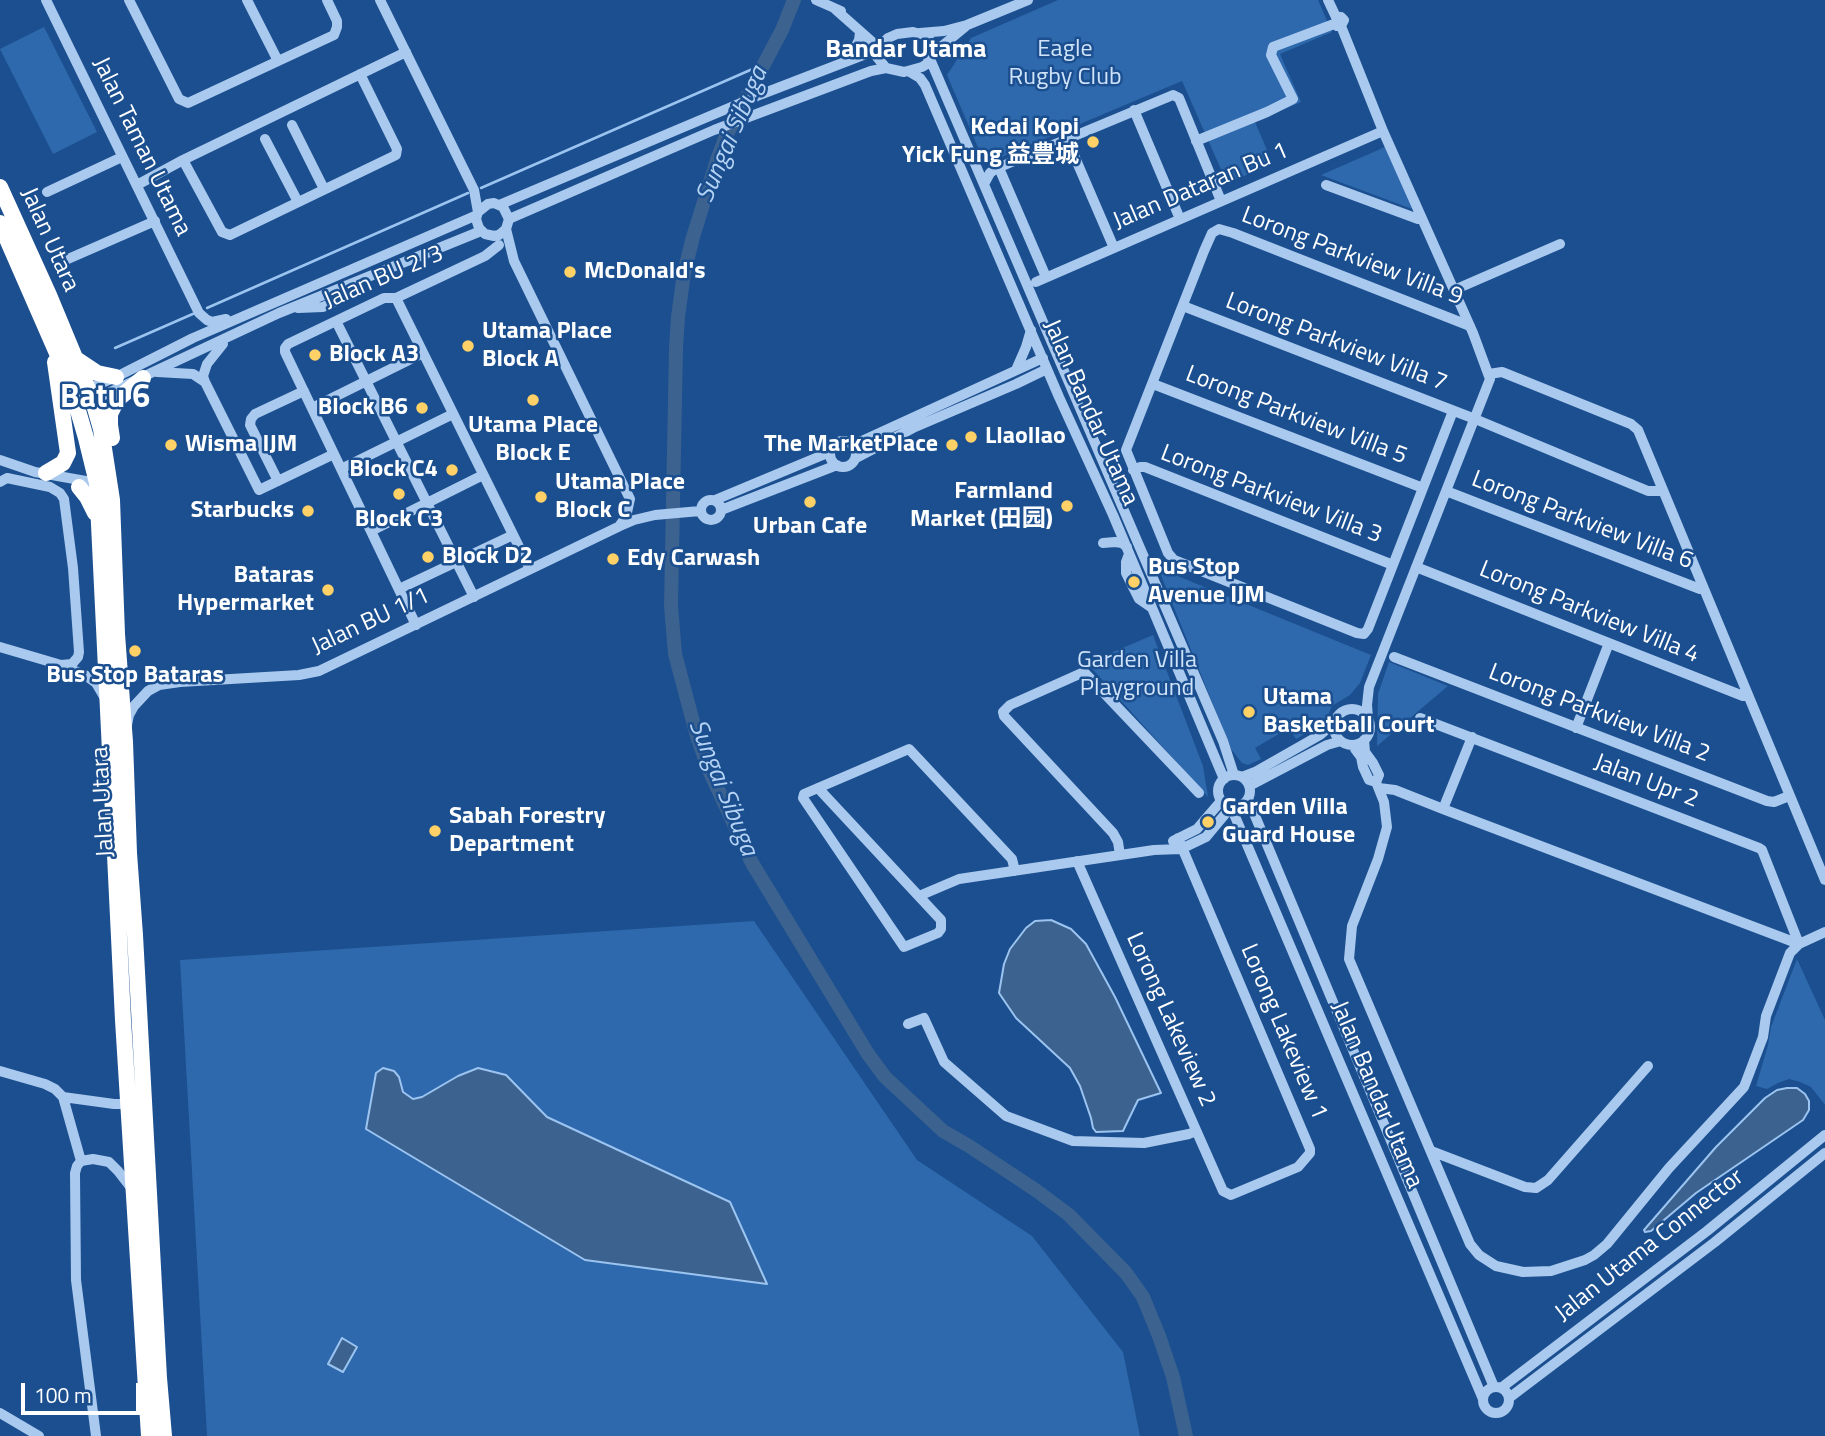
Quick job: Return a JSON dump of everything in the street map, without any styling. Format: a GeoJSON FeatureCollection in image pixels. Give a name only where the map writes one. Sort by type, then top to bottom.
{"type":"FeatureCollection","features":[{"type":"Feature","properties":{"kind":"highway","name":"Jalan Utara"},"geometry":{"type":"LineString","coordinates":[[0,187],[76,359],[106,525],[125,742],[129,853],[164,1436]]}},
{"type":"Feature","properties":{"kind":"highway","name":"Jalan Utara"},"geometry":{"type":"LineString","coordinates":[[0,223],[55,346],[101,429],[112,500],[106,525],[106,701],[149,1436]]}},
{"type":"Feature","properties":{"kind":"highway"},"geometry":{"type":"LineString","coordinates":[[40,472],[63,463],[68,453],[55,346]]}},
{"type":"Feature","properties":{"kind":"highway"},"geometry":{"type":"LineString","coordinates":[[76,359],[97,373],[116,377]]}},
{"type":"Feature","properties":{"kind":"highway"},"geometry":{"type":"LineString","coordinates":[[106,525],[121,492],[110,414],[119,397],[149,375]]}},
{"type":"Feature","properties":{"kind":"highway"},"geometry":{"type":"LineString","coordinates":[[101,429],[99,448],[104,473],[99,485],[109,491],[112,500]]}},
{"type":"Feature","properties":{"kind":"highway"},"geometry":{"type":"LineString","coordinates":[[79,487],[106,525]]}},
{"type":"Feature","properties":{"kind":"highway"},"geometry":{"type":"LineString","coordinates":[[123,1020],[131,1005],[127,940],[128,936],[135,935]]}},
{"type":"Feature","properties":{"kind":"street","name":"Jalan Taman Utama"},"geometry":{"type":"LineString","coordinates":[[46,0],[199,313]]}},
{"type":"Feature","properties":{"kind":"street"},"geometry":{"type":"LineString","coordinates":[[129,0],[179,99],[187,103],[334,35],[337,21],[327,0]]}},
{"type":"Feature","properties":{"kind":"street"},"geometry":{"type":"LineString","coordinates":[[247,0],[278,61]]}},
{"type":"Feature","properties":{"kind":"street"},"geometry":{"type":"LineString","coordinates":[[380,0],[474,190],[477,223],[481,231],[496,240],[507,257],[514,261]]}},
{"type":"Feature","properties":{"kind":"street"},"geometry":{"type":"LineString","coordinates":[[816,0],[845,13],[879,45]]}},
{"type":"Feature","properties":{"kind":"street"},"geometry":{"type":"LineString","coordinates":[[83,398],[116,377],[193,338],[494,204],[871,52],[897,34],[944,31],[967,25],[1028,0]]}},
{"type":"Feature","properties":{"kind":"street"},"geometry":{"type":"LineString","coordinates":[[1237,779],[1327,745],[1344,742],[1356,744],[1364,740],[1370,730],[1368,690],[1489,383],[1489,374],[1470,326],[1328,0]]}},
{"type":"Feature","properties":{"kind":"street"},"geometry":{"type":"LineString","coordinates":[[835,9],[879,45]]}},
{"type":"Feature","properties":{"kind":"street"},"geometry":{"type":"LineString","coordinates":[[1196,141],[1293,99],[1271,55],[1273,47],[1337,23]]}},
{"type":"Feature","properties":{"kind":"street"},"geometry":{"type":"LineString","coordinates":[[879,45],[877,57],[880,63],[898,72],[908,71],[922,67],[967,25]]}},
{"type":"Feature","properties":{"kind":"street"},"geometry":{"type":"LineString","coordinates":[[848,61],[859,40],[860,32]]}},
{"type":"Feature","properties":{"kind":"street"},"geometry":{"type":"LineString","coordinates":[[920,33],[929,38],[931,57]]}},
{"type":"Feature","properties":{"kind":"street"},"geometry":{"type":"LineString","coordinates":[[137,185],[405,52]]}},
{"type":"Feature","properties":{"kind":"street","name":"Jalan Bandar Utama"},"geometry":{"type":"LineString","coordinates":[[931,57],[1040,316],[1059,397],[1152,608],[1237,779],[1250,794],[1248,799],[1497,1387]]}},
{"type":"Feature","properties":{"kind":"street"},"geometry":{"type":"LineString","coordinates":[[496,240],[508,224],[714,130],[871,71],[886,68]]}},
{"type":"Feature","properties":{"kind":"street","name":"Jalan Bandar Utama"},"geometry":{"type":"LineString","coordinates":[[908,71],[920,78],[925,85],[1031,330],[1049,361]]}},
{"type":"Feature","properties":{"kind":"street"},"geometry":{"type":"LineString","coordinates":[[183,160],[222,232],[229,235],[396,155],[398,151],[360,74]]}},
{"type":"Feature","properties":{"kind":"street"},"geometry":{"type":"LineString","coordinates":[[984,184],[990,173],[999,168],[1173,95],[1177,96],[1221,201]]}},
{"type":"Feature","properties":{"kind":"street"},"geometry":{"type":"LineString","coordinates":[[1134,110],[1180,219]]}},
{"type":"Feature","properties":{"kind":"street"},"geometry":{"type":"LineString","coordinates":[[292,125],[324,189]]}},
{"type":"Feature","properties":{"kind":"street","name":"Jalan Dataran Bu 1"},"geometry":{"type":"LineString","coordinates":[[1041,279],[1383,131]]}},
{"type":"Feature","properties":{"kind":"street"},"geometry":{"type":"LineString","coordinates":[[265,139],[298,202]]}},
{"type":"Feature","properties":{"kind":"street"},"geometry":{"type":"LineString","coordinates":[[1067,139],[1114,248]]}},
{"type":"Feature","properties":{"kind":"street"},"geometry":{"type":"LineString","coordinates":[[47,192],[122,157]]}},
{"type":"Feature","properties":{"kind":"street"},"geometry":{"type":"LineString","coordinates":[[999,168],[1041,279]]}},
{"type":"Feature","properties":{"kind":"street"},"geometry":{"type":"LineString","coordinates":[[1325,185],[1423,219]]}},
{"type":"Feature","properties":{"kind":"street"},"geometry":{"type":"LineString","coordinates":[[474,190],[506,210],[514,261],[629,503],[650,516]]}},
{"type":"Feature","properties":{"kind":"street"},"geometry":{"type":"LineString","coordinates":[[68,259],[155,221]]}},
{"type":"Feature","properties":{"kind":"street","name":"Lorong Parkview Villa 9"},"geometry":{"type":"LineString","coordinates":[[1183,306],[1206,244],[1212,233],[1219,229],[1470,326]]}},
{"type":"Feature","properties":{"kind":"street"},"geometry":{"type":"LineString","coordinates":[[83,398],[149,375],[292,308],[481,231]]}},
{"type":"Feature","properties":{"kind":"street","name":"Jalan BU 2/3"},"geometry":{"type":"LineString","coordinates":[[304,391],[285,352],[288,344],[384,298],[396,298],[485,256],[496,240]]}},
{"type":"Feature","properties":{"kind":"street"},"geometry":{"type":"LineString","coordinates":[[1454,290],[1560,244]]}},
{"type":"Feature","properties":{"kind":"street"},"geometry":{"type":"LineString","coordinates":[[1023,275],[1028,280],[1041,279]]}},
{"type":"Feature","properties":{"kind":"street"},"geometry":{"type":"LineString","coordinates":[[1031,295],[1041,279]]}},
{"type":"Feature","properties":{"kind":"street"},"geometry":{"type":"LineString","coordinates":[[396,298],[530,569]]}},
{"type":"Feature","properties":{"kind":"street"},"geometry":{"type":"LineString","coordinates":[[1183,306],[1127,444],[1127,455],[1168,553],[1174,560],[1357,633],[1364,634],[1368,629],[1453,411]]}},
{"type":"Feature","properties":{"kind":"street","name":"Lorong Parkview Villa 7"},"geometry":{"type":"LineString","coordinates":[[1183,306],[1475,419],[1648,491],[1662,491]]}},
{"type":"Feature","properties":{"kind":"street"},"geometry":{"type":"LineString","coordinates":[[199,313],[212,322],[240,312],[250,313]]}},
{"type":"Feature","properties":{"kind":"street"},"geometry":{"type":"LineString","coordinates":[[193,338],[198,328],[199,313]]}},
{"type":"Feature","properties":{"kind":"street"},"geometry":{"type":"LineString","coordinates":[[336,321],[474,597]]}},
{"type":"Feature","properties":{"kind":"street"},"geometry":{"type":"LineString","coordinates":[[1016,370],[1031,330]]}},
{"type":"Feature","properties":{"kind":"street"},"geometry":{"type":"LineString","coordinates":[[229,338],[211,356],[203,376],[259,490],[334,454]]}},
{"type":"Feature","properties":{"kind":"street"},"geometry":{"type":"LineString","coordinates":[[312,408],[424,353]]}},
{"type":"Feature","properties":{"kind":"street"},"geometry":{"type":"LineString","coordinates":[[853,445],[1016,370],[1049,361]]}},
{"type":"Feature","properties":{"kind":"street"},"geometry":{"type":"LineString","coordinates":[[718,505],[718,517],[710,520],[704,518],[700,511],[705,501],[718,505],[837,465],[847,466],[856,458],[913,428],[1027,379],[1049,361]]}},
{"type":"Feature","properties":{"kind":"street"},"geometry":{"type":"LineString","coordinates":[[1049,361],[1076,400],[1237,779]]}},
{"type":"Feature","properties":{"kind":"street"},"geometry":{"type":"LineString","coordinates":[[1489,374],[1502,372],[1635,427],[1825,880]]}},
{"type":"Feature","properties":{"kind":"street"},"geometry":{"type":"LineString","coordinates":[[149,375],[192,374],[205,382]]}},
{"type":"Feature","properties":{"kind":"street"},"geometry":{"type":"LineString","coordinates":[[1027,379],[1048,384],[1059,397]]}},
{"type":"Feature","properties":{"kind":"street","name":"Lorong Parkview Villa 5"},"geometry":{"type":"LineString","coordinates":[[1153,384],[1423,488]]}},
{"type":"Feature","properties":{"kind":"street"},"geometry":{"type":"LineString","coordinates":[[278,481],[250,425],[251,419],[255,414],[304,391],[416,625]]}},
{"type":"Feature","properties":{"kind":"street"},"geometry":{"type":"LineString","coordinates":[[341,469],[453,414]]}},
{"type":"Feature","properties":{"kind":"street"},"geometry":{"type":"LineString","coordinates":[[718,505],[830,452],[834,445],[841,441],[853,445],[856,458]]}},
{"type":"Feature","properties":{"kind":"street"},"geometry":{"type":"LineString","coordinates":[[830,452],[837,465]]}},
{"type":"Feature","properties":{"kind":"street"},"geometry":{"type":"LineString","coordinates":[[0,460],[99,485]]}},
{"type":"Feature","properties":{"kind":"street"},"geometry":{"type":"LineString","coordinates":[[0,474],[15,465]]}},
{"type":"Feature","properties":{"kind":"street","name":"Lorong Parkview Villa 3"},"geometry":{"type":"LineString","coordinates":[[1133,470],[1145,467],[1393,565]]}},
{"type":"Feature","properties":{"kind":"street"},"geometry":{"type":"LineString","coordinates":[[40,472],[45,477],[79,487],[99,485]]}},
{"type":"Feature","properties":{"kind":"street"},"geometry":{"type":"LineString","coordinates":[[371,531],[484,475]]}},
{"type":"Feature","properties":{"kind":"street"},"geometry":{"type":"LineString","coordinates":[[0,482],[7,478],[50,487],[64,499],[73,568],[79,652],[72,664],[61,665]]}},
{"type":"Feature","properties":{"kind":"street","name":"Lorong Parkview Villa 6"},"geometry":{"type":"LineString","coordinates":[[1446,491],[1704,589]]}},
{"type":"Feature","properties":{"kind":"street"},"geometry":{"type":"LineString","coordinates":[[620,526],[626,517],[629,503]]}},
{"type":"Feature","properties":{"kind":"street","name":"Jalan BU 1/1"},"geometry":{"type":"LineString","coordinates":[[125,742],[131,710],[148,691],[159,685],[314,673],[620,526],[650,516],[700,511]]}},
{"type":"Feature","properties":{"kind":"street"},"geometry":{"type":"LineString","coordinates":[[1119,529],[1125,511]]}},
{"type":"Feature","properties":{"kind":"street"},"geometry":{"type":"LineString","coordinates":[[1410,522],[1431,530]]}},
{"type":"Feature","properties":{"kind":"street"},"geometry":{"type":"LineString","coordinates":[[399,589],[513,535]]}},
{"type":"Feature","properties":{"kind":"street"},"geometry":{"type":"LineString","coordinates":[[1103,543],[1115,542],[1128,550]]}},
{"type":"Feature","properties":{"kind":"street","name":"Lorong Parkview Villa 4"},"geometry":{"type":"LineString","coordinates":[[1416,567],[1748,696]]}},
{"type":"Feature","properties":{"kind":"street"},"geometry":{"type":"LineString","coordinates":[[1576,728],[1609,643]]}},
{"type":"Feature","properties":{"kind":"street"},"geometry":{"type":"LineString","coordinates":[[0,647],[85,675],[96,682],[106,701]]}},
{"type":"Feature","properties":{"kind":"street","name":"Lorong Parkview Villa 2"},"geometry":{"type":"LineString","coordinates":[[1394,657],[1767,801],[1774,802],[1789,796]]}},
{"type":"Feature","properties":{"kind":"street"},"geometry":{"type":"LineString","coordinates":[[1120,855],[1118,842],[1113,834],[1004,716],[1003,712],[1010,705],[1084,672],[1199,793]]}},
{"type":"Feature","properties":{"kind":"street"},"geometry":{"type":"LineString","coordinates":[[1248,799],[1241,806],[1226,804],[1217,792],[1218,787],[1255,772],[1320,736],[1368,690]]}},
{"type":"Feature","properties":{"kind":"street"},"geometry":{"type":"LineString","coordinates":[[1345,710],[1356,709],[1368,718]]}},
{"type":"Feature","properties":{"kind":"street","name":"Jalan Upr 2"},"geometry":{"type":"LineString","coordinates":[[1420,718],[1759,848],[1798,944]]}},
{"type":"Feature","properties":{"kind":"street"},"geometry":{"type":"LineString","coordinates":[[1334,723],[1335,733],[1365,760],[1373,763],[1379,775],[1377,785],[1384,802],[1387,827],[1378,859],[1352,926],[1349,954],[1470,1244],[1486,1260],[1504,1269],[1542,1272],[1560,1269],[1594,1255],[1607,1244],[1670,1168],[1744,1087],[1763,1037],[1766,1016],[1790,953],[1798,944],[1825,932]]}},
{"type":"Feature","properties":{"kind":"street"},"geometry":{"type":"LineString","coordinates":[[1443,809],[1472,737]]}},
{"type":"Feature","properties":{"kind":"street"},"geometry":{"type":"LineString","coordinates":[[1364,740],[1365,760]]}},
{"type":"Feature","properties":{"kind":"street"},"geometry":{"type":"LineString","coordinates":[[818,788],[942,920],[938,933],[904,947],[803,798],[804,794],[818,788],[909,749],[1012,859],[1015,871]]}},
{"type":"Feature","properties":{"kind":"street"},"geometry":{"type":"LineString","coordinates":[[1377,785],[1798,944]]}},
{"type":"Feature","properties":{"kind":"street"},"geometry":{"type":"LineString","coordinates":[[919,896],[959,879],[1154,850],[1206,837],[1226,804]]}},
{"type":"Feature","properties":{"kind":"street","name":"Jalan Bandar Utama"},"geometry":{"type":"LineString","coordinates":[[1226,804],[1483,1399]]}},
{"type":"Feature","properties":{"kind":"street","name":"Lorong Lakeview 1"},"geometry":{"type":"LineString","coordinates":[[1180,843],[1310,1149],[1310,1153],[1298,1167],[1231,1195],[1226,1194]]}},
{"type":"Feature","properties":{"kind":"street","name":"Lorong Lakeview 2"},"geometry":{"type":"LineString","coordinates":[[1077,861],[1226,1194]]}},
{"type":"Feature","properties":{"kind":"street"},"geometry":{"type":"LineString","coordinates":[[908,1024],[924,1018],[944,1062],[1006,1116],[1073,1141],[1144,1143],[1196,1131]]}},
{"type":"Feature","properties":{"kind":"street"},"geometry":{"type":"LineString","coordinates":[[1431,1151],[1525,1187],[1536,1188],[1548,1180],[1648,1066]]}},
{"type":"Feature","properties":{"kind":"street"},"geometry":{"type":"LineString","coordinates":[[0,1071],[45,1084],[63,1097],[81,1161]]}},
{"type":"Feature","properties":{"kind":"street"},"geometry":{"type":"LineString","coordinates":[[63,1097],[129,1104]]}},
{"type":"Feature","properties":{"kind":"street","name":"Jalan Utama Connector"},"geometry":{"type":"LineString","coordinates":[[1825,1135],[1707,1231],[1497,1387],[1485,1392],[1485,1408],[1492,1413],[1504,1410],[1509,1398],[1715,1242],[1825,1153]]}},
{"type":"Feature","properties":{"kind":"street"},"geometry":{"type":"LineString","coordinates":[[109,1162],[131,1148]]}},
{"type":"Feature","properties":{"kind":"street"},"geometry":{"type":"LineString","coordinates":[[96,1436],[76,1280],[77,1166],[81,1161],[93,1159],[109,1162],[134,1191]]}},
{"type":"Feature","properties":{"kind":"street"},"geometry":{"type":"LineString","coordinates":[[1497,1387],[1506,1392],[1509,1398]]}},
{"type":"Feature","properties":{"kind":"street"},"geometry":{"type":"LineString","coordinates":[[0,1413],[39,1436]]}},
{"type":"Feature","properties":{"kind":"green space","name":"Eagle Rugby Club"},"geometry":{"type":"Polygon","coordinates":[[[1058,0],[1318,0],[1332,32],[1280,54],[1301,102],[1255,122],[1273,164],[1227,183],[1182,81],[985,164],[947,75],[971,38],[1058,0]]]}},
{"type":"Feature","properties":{"kind":"green space"},"geometry":{"type":"Polygon","coordinates":[[[44,27],[97,132],[53,154],[0,49],[44,27]]]}},
{"type":"Feature","properties":{"kind":"green space"},"geometry":{"type":"Polygon","coordinates":[[[1385,147],[1412,209],[1321,175],[1385,147]]]}},
{"type":"Feature","properties":{"kind":"green space"},"geometry":{"type":"Polygon","coordinates":[[[1158,568],[1371,655],[1360,683],[1350,695],[1332,706],[1325,722],[1296,739],[1289,728],[1255,748],[1261,759],[1248,765],[1242,763],[1231,749],[1158,568]]]}},
{"type":"Feature","properties":{"kind":"green space","name":"Garden Villa Playground"},"geometry":{"type":"Polygon","coordinates":[[[1153,635],[1203,766],[1208,797],[1087,663],[1153,635]]]}},
{"type":"Feature","properties":{"kind":"green space"},"geometry":{"type":"Polygon","coordinates":[[[1389,662],[1448,686],[1377,746],[1378,694],[1389,662]]]}},
{"type":"Feature","properties":{"kind":"green space"},"geometry":{"type":"Polygon","coordinates":[[[754,921],[917,1160],[1032,1236],[1123,1352],[1140,1436],[207,1436],[180,960],[754,921]]]}},
{"type":"Feature","properties":{"kind":"green space"},"geometry":{"type":"Polygon","coordinates":[[[1797,959],[1825,1020],[1825,1105],[1811,1087],[1800,1082],[1789,1079],[1767,1089],[1756,1086],[1771,1027],[1797,959]]]}},
{"type":"Feature","properties":{"kind":"shaded area"},"geometry":{"type":"Polygon","coordinates":[[[1051,920],[1071,929],[1086,944],[1161,1093],[1138,1100],[1123,1131],[1096,1132],[1080,1086],[1070,1068],[1016,1018],[999,993],[1004,964],[1010,949],[1035,921],[1051,920]]]}},
{"type":"Feature","properties":{"kind":"shaded area"},"geometry":{"type":"Polygon","coordinates":[[[383,1068],[394,1071],[399,1077],[403,1092],[413,1099],[478,1068],[506,1075],[547,1117],[730,1202],[767,1284],[585,1260],[366,1129],[376,1073],[383,1068]]]}},
{"type":"Feature","properties":{"kind":"shaded area"},"geometry":{"type":"Polygon","coordinates":[[[1797,1088],[1809,1101],[1809,1110],[1803,1120],[1696,1193],[1651,1231],[1645,1232],[1716,1147],[1765,1098],[1777,1090],[1797,1088]]]}},
{"type":"Feature","properties":{"kind":"shaded area"},"geometry":{"type":"Polygon","coordinates":[[[342,1338],[357,1347],[343,1372],[328,1364],[342,1338]]]}},
{"type":"Feature","properties":{"kind":"waterway","name":"Sungai Sibuga"},"geometry":{"type":"LineString","coordinates":[[794,0],[782,30],[726,136],[717,160],[684,273],[678,317],[671,606],[675,654],[696,733],[708,768],[752,863],[868,1054],[885,1077],[943,1131],[1037,1191],[1069,1215],[1126,1273],[1143,1297],[1173,1377],[1186,1436]]}},
{"type":"Feature","properties":{"kind":"waterway"},"geometry":{"type":"LineString","coordinates":[[481,188],[764,64]]}},
{"type":"Feature","properties":{"kind":"waterway"},"geometry":{"type":"LineString","coordinates":[[207,308],[468,193]]}},
{"type":"Feature","properties":{"kind":"waterway"},"geometry":{"type":"LineString","coordinates":[[115,348],[195,313]]}},
{"type":"Feature","properties":{"kind":"place","name":"Kedai Kopi Yick Fung 益豊城"},"geometry":{"type":"Point","coordinates":[1093,142]}},
{"type":"Feature","properties":{"kind":"place","name":"McDonald's"},"geometry":{"type":"Point","coordinates":[570,272]}},
{"type":"Feature","properties":{"kind":"place","name":"Utama Place Block A"},"geometry":{"type":"Point","coordinates":[468,346]}},
{"type":"Feature","properties":{"kind":"place","name":"Block A3"},"geometry":{"type":"Point","coordinates":[315,355]}},
{"type":"Feature","properties":{"kind":"place","name":"Utama Place Block E"},"geometry":{"type":"Point","coordinates":[533,400]}},
{"type":"Feature","properties":{"kind":"place","name":"Block B6"},"geometry":{"type":"Point","coordinates":[422,408]}},
{"type":"Feature","properties":{"kind":"place","name":"Llaollao"},"geometry":{"type":"Point","coordinates":[971,437]}},
{"type":"Feature","properties":{"kind":"place","name":"Wisma IJM"},"geometry":{"type":"Point","coordinates":[171,445]}},
{"type":"Feature","properties":{"kind":"place","name":"The MarketPlace"},"geometry":{"type":"Point","coordinates":[952,445]}},
{"type":"Feature","properties":{"kind":"place","name":"Block C4"},"geometry":{"type":"Point","coordinates":[452,470]}},
{"type":"Feature","properties":{"kind":"place","name":"Block C3"},"geometry":{"type":"Point","coordinates":[399,494]}},
{"type":"Feature","properties":{"kind":"place","name":"Utama Place Block C"},"geometry":{"type":"Point","coordinates":[541,497]}},
{"type":"Feature","properties":{"kind":"place","name":"Urban Cafe"},"geometry":{"type":"Point","coordinates":[810,502]}},
{"type":"Feature","properties":{"kind":"place","name":"Farmland Market (田园)"},"geometry":{"type":"Point","coordinates":[1067,506]}},
{"type":"Feature","properties":{"kind":"place","name":"Starbucks"},"geometry":{"type":"Point","coordinates":[308,511]}},
{"type":"Feature","properties":{"kind":"place","name":"Block D2"},"geometry":{"type":"Point","coordinates":[428,557]}},
{"type":"Feature","properties":{"kind":"place","name":"Edy Carwash"},"geometry":{"type":"Point","coordinates":[613,559]}},
{"type":"Feature","properties":{"kind":"place","name":"Bus Stop Avenue IJM"},"geometry":{"type":"Point","coordinates":[1134,582]}},
{"type":"Feature","properties":{"kind":"place","name":"Bataras Hypermarket"},"geometry":{"type":"Point","coordinates":[328,590]}},
{"type":"Feature","properties":{"kind":"place","name":"Bus Stop Bataras"},"geometry":{"type":"Point","coordinates":[135,651]}},
{"type":"Feature","properties":{"kind":"place","name":"Utama Basketball Court"},"geometry":{"type":"Point","coordinates":[1249,712]}},
{"type":"Feature","properties":{"kind":"place","name":"Garden Villa Guard House"},"geometry":{"type":"Point","coordinates":[1208,822]}},
{"type":"Feature","properties":{"kind":"place","name":"Sabah Forestry Department"},"geometry":{"type":"Point","coordinates":[435,831]}},
{"type":"Feature","properties":{"kind":"district","name":"Bandar Utama"},"geometry":{"type":"Point","coordinates":[906,51]}},
{"type":"Feature","properties":{"kind":"district","name":"Batu 6"},"geometry":{"type":"Point","coordinates":[105,399]}}]}
